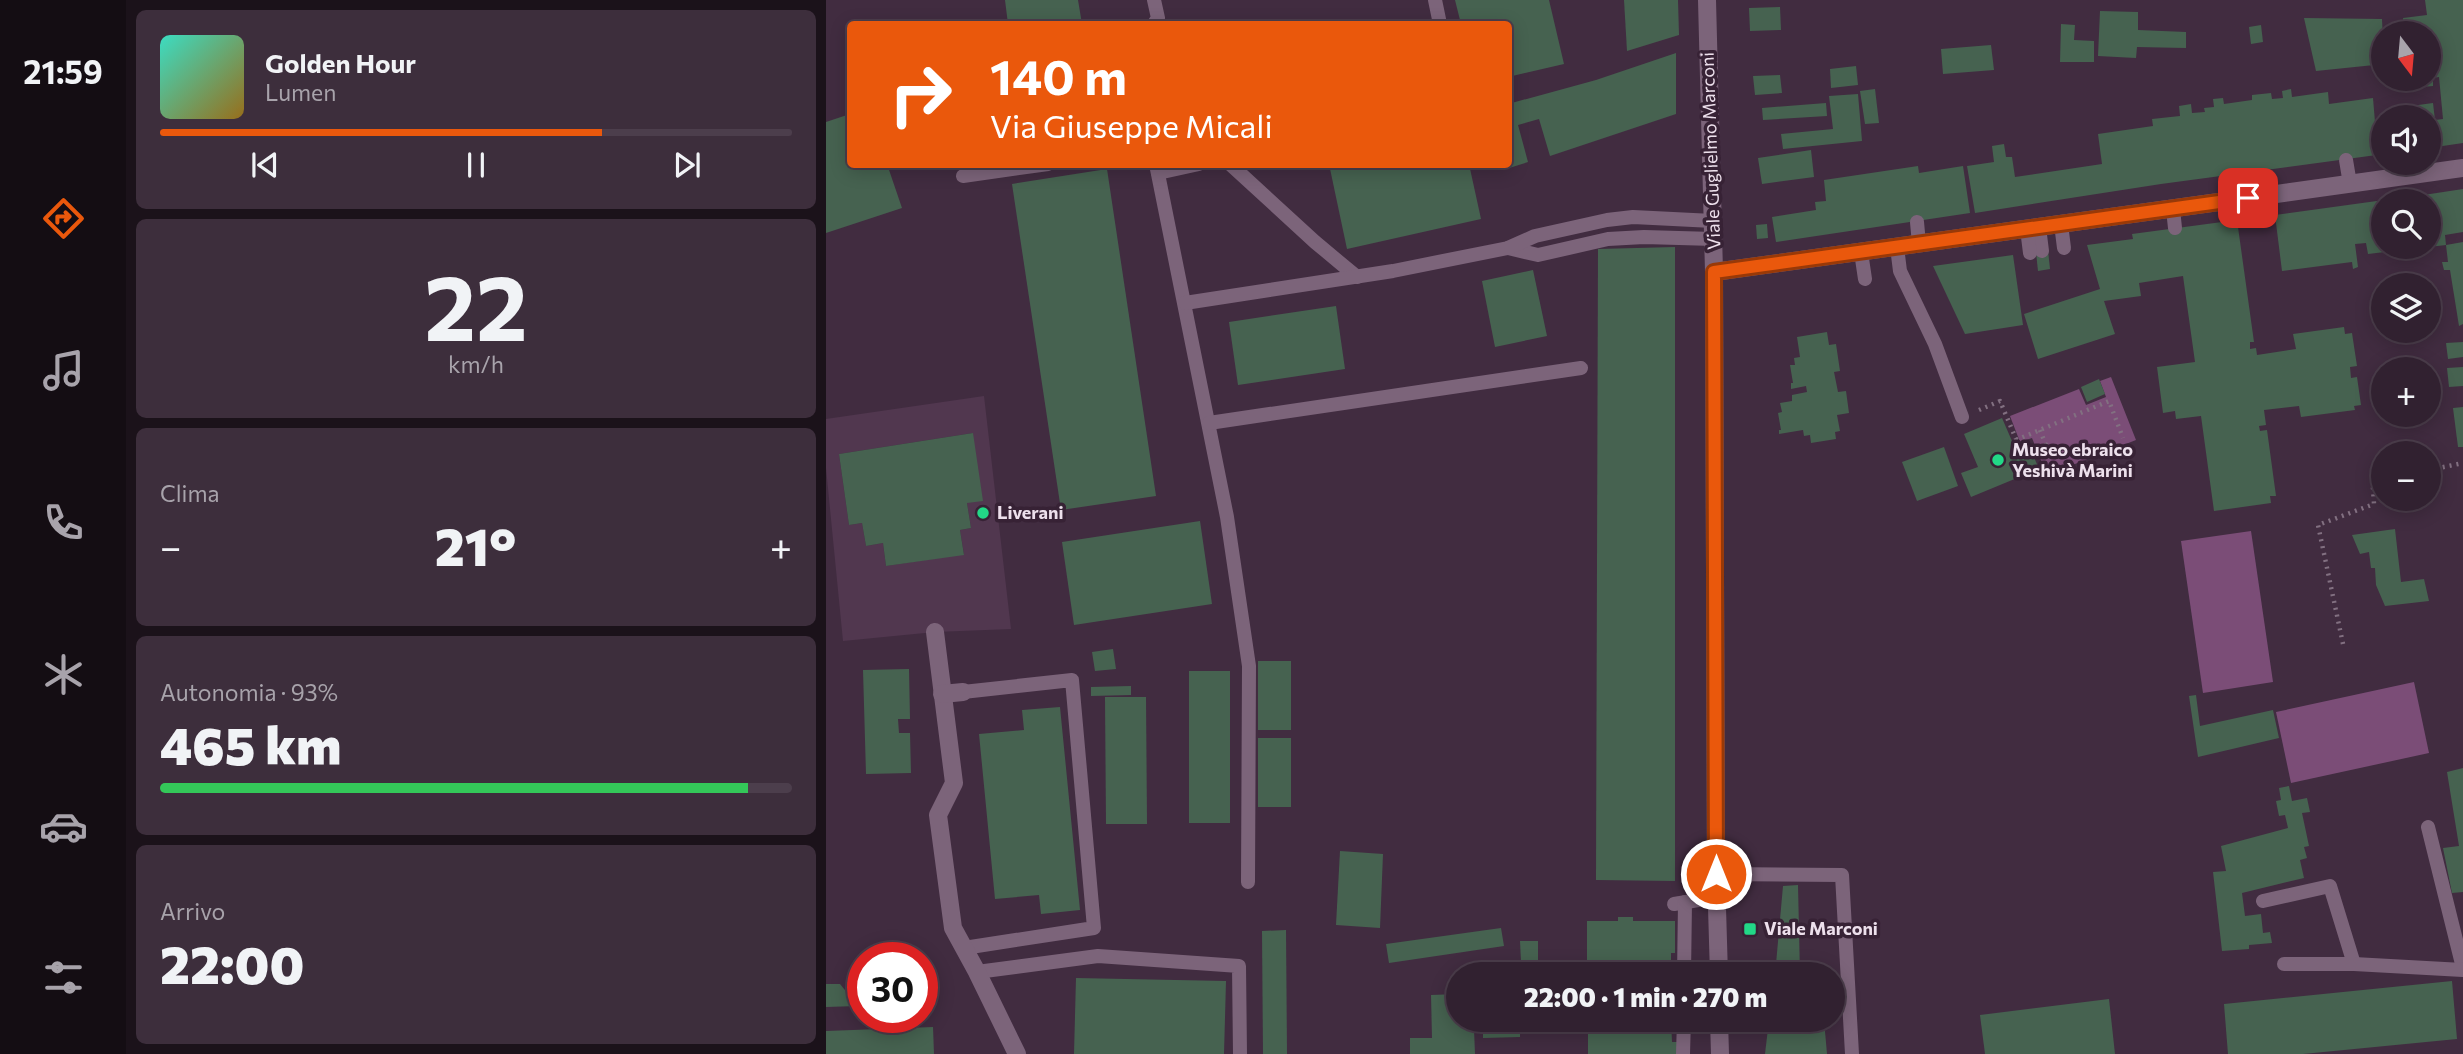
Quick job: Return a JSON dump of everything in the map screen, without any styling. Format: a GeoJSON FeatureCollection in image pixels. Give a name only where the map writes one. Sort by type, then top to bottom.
{"type":"FeatureCollection","features":[{"type":"Feature","properties":{"kind":"street","name":"Viale Guglielmo Marconi"},"geometry":{"type":"LineString","coordinates":[[1707,0],[1714,272],[1719,962]]}},
{"type":"Feature","properties":{"kind":"street"},"geometry":{"type":"LineString","coordinates":[[1714,272],[2463,168]]}},
{"type":"Feature","properties":{"kind":"street"},"geometry":{"type":"LineString","coordinates":[[934,632],[954,783],[938,815],[953,928],[978,972],[1017,1054]]}},
{"type":"Feature","properties":{"kind":"street"},"geometry":{"type":"LineString","coordinates":[[942,694],[963,692]]}},
{"type":"Feature","properties":{"kind":"street"},"geometry":{"type":"LineString","coordinates":[[1719,1032],[1720,1054]]}},
{"type":"Feature","properties":{"kind":"lane"},"geometry":{"type":"LineString","coordinates":[[1154,0],[1158,18],[1156,21]]}},
{"type":"Feature","properties":{"kind":"lane"},"geometry":{"type":"LineString","coordinates":[[1435,0],[1439,21]]}},
{"type":"Feature","properties":{"kind":"lane"},"geometry":{"type":"LineString","coordinates":[[2346,160],[2350,184]]}},
{"type":"Feature","properties":{"kind":"lane"},"geometry":{"type":"LineString","coordinates":[[963,176],[1020,168]]}},
{"type":"Feature","properties":{"kind":"lane"},"geometry":{"type":"LineString","coordinates":[[1234,168],[1314,242],[1357,277]]}},
{"type":"Feature","properties":{"kind":"lane"},"geometry":{"type":"LineString","coordinates":[[1157,169],[1227,517],[1249,666],[1248,882]]}},
{"type":"Feature","properties":{"kind":"lane"},"geometry":{"type":"LineString","coordinates":[[2233,174],[2251,218]]}},
{"type":"Feature","properties":{"kind":"lane"},"geometry":{"type":"LineString","coordinates":[[2173,209],[2175,228]]}},
{"type":"Feature","properties":{"kind":"lane"},"geometry":{"type":"LineString","coordinates":[[1917,222],[1919,244]]}},
{"type":"Feature","properties":{"kind":"lane"},"geometry":{"type":"LineString","coordinates":[[2061,225],[2064,248]]}},
{"type":"Feature","properties":{"kind":"lane"},"geometry":{"type":"LineString","coordinates":[[2033,228],[2036,252]]}},
{"type":"Feature","properties":{"kind":"lane"},"geometry":{"type":"LineString","coordinates":[[1185,303],[1357,277],[1508,248],[1538,255],[1608,239],[1713,230]]}},
{"type":"Feature","properties":{"kind":"lane"},"geometry":{"type":"LineString","coordinates":[[1897,247],[1900,271],[1935,344],[1962,417]]}},
{"type":"Feature","properties":{"kind":"lane"},"geometry":{"type":"LineString","coordinates":[[1861,252],[1864,279]]}},
{"type":"Feature","properties":{"kind":"lane"},"geometry":{"type":"LineString","coordinates":[[1209,423],[1581,368]]}},
{"type":"Feature","properties":{"kind":"lane"},"geometry":{"type":"LineString","coordinates":[[963,692],[1072,680],[1094,928],[964,948]]}},
{"type":"Feature","properties":{"kind":"lane"},"geometry":{"type":"LineString","coordinates":[[2284,964],[2463,969],[2428,827]]}},
{"type":"Feature","properties":{"kind":"lane"},"geometry":{"type":"LineString","coordinates":[[1716,874],[1842,874],[1852,1054]]}},
{"type":"Feature","properties":{"kind":"lane"},"geometry":{"type":"LineString","coordinates":[[2263,901],[2330,886],[2354,964]]}},
{"type":"Feature","properties":{"kind":"lane"},"geometry":{"type":"LineString","coordinates":[[1683,962],[1679,903],[1717,897]]}},
{"type":"Feature","properties":{"kind":"lane"},"geometry":{"type":"LineString","coordinates":[[978,972],[1098,956],[1239,966],[1240,1054]]}},
{"type":"Feature","properties":{"kind":"lane"},"geometry":{"type":"LineString","coordinates":[[1683,1054],[1684,1032]]}},
{"type":"Feature","properties":{"kind":"path"},"geometry":{"type":"LineString","coordinates":[[1962,417],[2000,401],[2019,446]]}},
{"type":"Feature","properties":{"kind":"path"},"geometry":{"type":"LineString","coordinates":[[2016,440],[2109,401],[2123,438]]}},
{"type":"Feature","properties":{"kind":"path"},"geometry":{"type":"LineString","coordinates":[[2040,430],[2054,466]]}},
{"type":"Feature","properties":{"kind":"path"},"geometry":{"type":"LineString","coordinates":[[2441,468],[2463,463]]}},
{"type":"Feature","properties":{"kind":"path"},"geometry":{"type":"LineString","coordinates":[[2343,644],[2318,525],[2371,505]]}},
{"type":"Feature","properties":{"kind":"shaded area"},"geometry":{"type":"Polygon","coordinates":[[[2111,377],[2136,440],[2047,475],[2032,438],[2020,442],[2010,416],[2079,389],[2086,405],[2106,397],[2100,381],[2111,377]]]}},
{"type":"Feature","properties":{"kind":"shaded area","name":"Liverani"},"geometry":{"type":"Polygon","coordinates":[[[984,396],[1011,629],[935,632],[843,641],[826,468],[826,419],[984,396]],[[973,433],[839,454],[849,525],[862,523],[866,546],[883,543],[886,566],[964,554],[960,530],[971,528],[967,503],[973,433]]]}},
{"type":"Feature","properties":{"kind":"shaded area"},"geometry":{"type":"Polygon","coordinates":[[[2251,531],[2273,682],[2203,693],[2181,541],[2251,531]]]}},
{"type":"Feature","properties":{"kind":"shaded area"},"geometry":{"type":"Polygon","coordinates":[[[2414,682],[2429,753],[2291,783],[2276,712],[2414,682]]]}},
{"type":"Feature","properties":{"kind":"building"},"geometry":{"type":"Polygon","coordinates":[[[1005,0],[1078,0],[1082,21],[1008,21],[1005,0]]]}},
{"type":"Feature","properties":{"kind":"building"},"geometry":{"type":"Polygon","coordinates":[[[1455,0],[1549,0],[1564,64],[1512,76],[1512,21],[1460,21],[1455,0]]]}},
{"type":"Feature","properties":{"kind":"building"},"geometry":{"type":"Polygon","coordinates":[[[1624,0],[1678,0],[1679,35],[1627,51],[1624,0]]]}},
{"type":"Feature","properties":{"kind":"building"},"geometry":{"type":"Polygon","coordinates":[[[2425,0],[2463,0],[2463,143],[2441,146],[2441,21],[2403,21],[2403,18],[2427,15],[2425,0]]]}},
{"type":"Feature","properties":{"kind":"building"},"geometry":{"type":"Polygon","coordinates":[[[1780,7],[1781,30],[1750,31],[1749,8],[1780,7]]]}},
{"type":"Feature","properties":{"kind":"building"},"geometry":{"type":"Polygon","coordinates":[[[2100,11],[2138,12],[2138,30],[2186,32],[2186,48],[2137,47],[2136,58],[2098,56],[2100,11]]]}},
{"type":"Feature","properties":{"kind":"building"},"geometry":{"type":"Polygon","coordinates":[[[2304,18],[2382,19],[2371,21],[2371,65],[2316,71],[2304,18]]]}},
{"type":"Feature","properties":{"kind":"building"},"geometry":{"type":"Polygon","coordinates":[[[2061,24],[2075,25],[2074,40],[2094,41],[2094,62],[2060,62],[2061,24]]]}},
{"type":"Feature","properties":{"kind":"building"},"geometry":{"type":"Polygon","coordinates":[[[2261,25],[2263,42],[2251,44],[2249,27],[2261,25]]]}},
{"type":"Feature","properties":{"kind":"building"},"geometry":{"type":"Polygon","coordinates":[[[1991,45],[1994,70],[1943,74],[1941,49],[1991,45]]]}},
{"type":"Feature","properties":{"kind":"building"},"geometry":{"type":"Polygon","coordinates":[[[1676,53],[1676,114],[1550,156],[1539,119],[1518,125],[1528,162],[1512,167],[1512,103],[1596,80],[1676,53]]]}},
{"type":"Feature","properties":{"kind":"building"},"geometry":{"type":"Polygon","coordinates":[[[1856,66],[1858,85],[1831,88],[1830,69],[1856,66]]]}},
{"type":"Feature","properties":{"kind":"building"},"geometry":{"type":"Polygon","coordinates":[[[1780,75],[1782,93],[1755,95],[1753,76],[1780,75]]]}},
{"type":"Feature","properties":{"kind":"building"},"geometry":{"type":"Polygon","coordinates":[[[1875,89],[1879,123],[1865,124],[1860,91],[1875,89]]]}},
{"type":"Feature","properties":{"kind":"building"},"geometry":{"type":"Polygon","coordinates":[[[2291,89],[2292,97],[2328,92],[2329,104],[2373,98],[2371,156],[1975,213],[1967,166],[1994,162],[1992,146],[2004,144],[2006,157],[2012,157],[2015,177],[2102,164],[2098,134],[2153,126],[2152,119],[2180,116],[2179,106],[2191,104],[2192,113],[2205,112],[2204,108],[2214,107],[2213,99],[2223,98],[2224,104],[2252,100],[2252,95],[2271,93],[2272,99],[2283,98],[2282,91],[2291,89]]]}},
{"type":"Feature","properties":{"kind":"building"},"geometry":{"type":"Polygon","coordinates":[[[1858,94],[1862,141],[1783,149],[1781,134],[1833,129],[1829,96],[1858,94]]]}},
{"type":"Feature","properties":{"kind":"building"},"geometry":{"type":"Polygon","coordinates":[[[1826,103],[1827,116],[1763,120],[1762,108],[1826,103]]]}},
{"type":"Feature","properties":{"kind":"building"},"geometry":{"type":"Polygon","coordinates":[[[847,115],[847,168],[888,168],[902,208],[826,233],[826,122],[847,115]]]}},
{"type":"Feature","properties":{"kind":"building"},"geometry":{"type":"Polygon","coordinates":[[[1811,150],[1814,177],[1762,184],[1758,158],[1811,150]]]}},
{"type":"Feature","properties":{"kind":"building"},"geometry":{"type":"Polygon","coordinates":[[[1918,166],[1919,173],[1963,166],[1970,213],[1776,242],[1772,217],[1816,210],[1815,202],[1826,201],[1824,180],[1918,166]]]}},
{"type":"Feature","properties":{"kind":"building"},"geometry":{"type":"Polygon","coordinates":[[[1330,168],[1470,168],[1481,219],[1347,249],[1330,168]]]}},
{"type":"Feature","properties":{"kind":"building"},"geometry":{"type":"Polygon","coordinates":[[[1107,169],[1156,496],[1061,510],[1012,184],[1107,169]]]}},
{"type":"Feature","properties":{"kind":"building"},"geometry":{"type":"Polygon","coordinates":[[[2463,189],[2463,232],[2445,235],[2446,245],[2441,246],[2441,192],[2463,189]]]}},
{"type":"Feature","properties":{"kind":"building"},"geometry":{"type":"Polygon","coordinates":[[[2371,202],[2371,254],[2368,254],[2366,243],[2355,244],[2358,267],[2353,269],[2352,262],[2282,271],[2275,215],[2371,202]]]}},
{"type":"Feature","properties":{"kind":"building"},"geometry":{"type":"Polygon","coordinates":[[[2237,220],[2254,342],[2250,342],[2250,349],[2256,348],[2257,355],[2296,349],[2293,334],[2344,327],[2345,334],[2352,333],[2357,366],[2350,367],[2351,378],[2357,377],[2361,405],[2354,406],[2355,410],[2301,417],[2299,406],[2264,410],[2266,425],[2259,426],[2260,431],[2267,430],[2276,496],[2270,496],[2271,503],[2214,511],[2201,416],[2176,419],[2175,411],[2163,413],[2157,367],[2195,362],[2183,276],[2139,283],[2141,296],[2104,301],[2115,334],[2038,359],[2024,314],[2100,289],[2087,245],[2133,239],[2132,234],[2237,220]]]}},
{"type":"Feature","properties":{"kind":"building"},"geometry":{"type":"Polygon","coordinates":[[[1767,224],[1768,238],[1757,239],[1756,225],[1767,224]]]}},
{"type":"Feature","properties":{"kind":"building"},"geometry":{"type":"Polygon","coordinates":[[[2463,242],[2463,324],[2459,326],[2450,270],[2444,270],[2442,262],[2448,262],[2446,245],[2463,242]]]}},
{"type":"Feature","properties":{"kind":"building"},"geometry":{"type":"Polygon","coordinates":[[[1675,247],[1675,881],[1596,880],[1598,249],[1675,247]]]}},
{"type":"Feature","properties":{"kind":"building"},"geometry":{"type":"Polygon","coordinates":[[[2048,250],[2050,269],[2038,271],[2036,252],[2048,250]]]}},
{"type":"Feature","properties":{"kind":"building"},"geometry":{"type":"Polygon","coordinates":[[[2013,255],[2023,325],[1965,334],[1933,266],[2013,255]]]}},
{"type":"Feature","properties":{"kind":"building"},"geometry":{"type":"Polygon","coordinates":[[[1533,270],[1547,336],[1495,347],[1482,281],[1533,270]]]}},
{"type":"Feature","properties":{"kind":"building"},"geometry":{"type":"Polygon","coordinates":[[[1336,306],[1345,369],[1238,385],[1229,322],[1336,306]]]}},
{"type":"Feature","properties":{"kind":"building"},"geometry":{"type":"Polygon","coordinates":[[[1827,332],[1829,345],[1836,344],[1840,371],[1834,372],[1838,392],[1846,391],[1849,413],[1837,415],[1840,431],[1835,432],[1836,439],[1811,443],[1810,435],[1804,436],[1803,430],[1779,434],[1781,430],[1778,413],[1782,412],[1780,403],[1792,401],[1792,395],[1807,392],[1806,386],[1791,389],[1793,383],[1790,365],[1795,365],[1794,358],[1800,357],[1797,337],[1827,332]]]}},
{"type":"Feature","properties":{"kind":"building"},"geometry":{"type":"Polygon","coordinates":[[[2463,342],[2463,357],[2448,359],[2446,343],[2463,342]]]}},
{"type":"Feature","properties":{"kind":"building"},"geometry":{"type":"Polygon","coordinates":[[[2463,367],[2463,386],[2449,387],[2447,368],[2463,367]]]}},
{"type":"Feature","properties":{"kind":"building"},"geometry":{"type":"Polygon","coordinates":[[[2099,379],[2105,394],[2087,402],[2081,387],[2099,379]]]}},
{"type":"Feature","properties":{"kind":"building"},"geometry":{"type":"Polygon","coordinates":[[[2463,407],[2463,447],[2458,447],[2453,408],[2463,407]]]}},
{"type":"Feature","properties":{"kind":"building"},"geometry":{"type":"Polygon","coordinates":[[[2002,418],[2015,448],[2028,443],[2039,469],[1971,497],[1961,473],[1978,467],[1964,434],[2002,418]]]}},
{"type":"Feature","properties":{"kind":"building"},"geometry":{"type":"Polygon","coordinates":[[[973,433],[983,501],[967,503],[971,528],[960,530],[964,555],[886,566],[883,543],[866,546],[862,523],[849,525],[839,454],[973,433]]]}},
{"type":"Feature","properties":{"kind":"building"},"geometry":{"type":"Polygon","coordinates":[[[1944,447],[1958,486],[1917,501],[1902,462],[1944,447]]]}},
{"type":"Feature","properties":{"kind":"building"},"geometry":{"type":"Polygon","coordinates":[[[1200,521],[1212,604],[1074,625],[1062,542],[1200,521]]]}},
{"type":"Feature","properties":{"kind":"building"},"geometry":{"type":"Polygon","coordinates":[[[2395,529],[2401,582],[2424,579],[2429,601],[2385,606],[2376,585],[2375,568],[2371,568],[2369,552],[2360,554],[2352,535],[2395,529]]]}},
{"type":"Feature","properties":{"kind":"building"},"geometry":{"type":"Polygon","coordinates":[[[1113,649],[1116,669],[1095,671],[1092,652],[1113,649]]]}},
{"type":"Feature","properties":{"kind":"building"},"geometry":{"type":"Polygon","coordinates":[[[1258,661],[1291,661],[1291,730],[1258,730],[1258,661]]]}},
{"type":"Feature","properties":{"kind":"building"},"geometry":{"type":"Polygon","coordinates":[[[909,669],[910,719],[898,719],[899,733],[910,733],[911,773],[866,774],[863,670],[909,669]]]}},
{"type":"Feature","properties":{"kind":"building"},"geometry":{"type":"Polygon","coordinates":[[[1189,671],[1230,671],[1230,823],[1189,823],[1189,671]]]}},
{"type":"Feature","properties":{"kind":"building"},"geometry":{"type":"Polygon","coordinates":[[[1131,686],[1131,695],[1091,696],[1091,687],[1131,686]]]}},
{"type":"Feature","properties":{"kind":"building"},"geometry":{"type":"Polygon","coordinates":[[[2196,695],[2200,726],[2273,710],[2279,738],[2198,757],[2189,696],[2196,695]]]}},
{"type":"Feature","properties":{"kind":"building"},"geometry":{"type":"Polygon","coordinates":[[[1105,697],[1146,697],[1147,824],[1106,824],[1105,697]]]}},
{"type":"Feature","properties":{"kind":"building"},"geometry":{"type":"Polygon","coordinates":[[[1060,707],[1080,910],[1041,914],[1039,895],[995,899],[979,734],[1024,730],[1022,710],[1060,707]]]}},
{"type":"Feature","properties":{"kind":"building"},"geometry":{"type":"Polygon","coordinates":[[[1258,738],[1291,738],[1291,807],[1258,807],[1258,738]]]}},
{"type":"Feature","properties":{"kind":"building"},"geometry":{"type":"Polygon","coordinates":[[[2463,768],[2463,892],[2452,893],[2443,848],[2459,846],[2447,772],[2463,768]]]}},
{"type":"Feature","properties":{"kind":"building"},"geometry":{"type":"Polygon","coordinates":[[[2289,786],[2292,801],[2307,798],[2310,812],[2302,813],[2309,846],[2304,847],[2307,858],[2300,860],[2304,878],[2242,893],[2245,916],[2261,914],[2263,933],[2270,932],[2272,943],[2249,945],[2249,949],[2222,951],[2213,872],[2226,871],[2221,846],[2288,828],[2285,815],[2279,816],[2276,801],[2281,800],[2279,788],[2289,786]]]}},
{"type":"Feature","properties":{"kind":"building"},"geometry":{"type":"Polygon","coordinates":[[[1340,851],[1383,854],[1380,928],[1336,925],[1340,851]]]}},
{"type":"Feature","properties":{"kind":"building"},"geometry":{"type":"Polygon","coordinates":[[[1798,885],[1800,962],[1776,962],[1783,886],[1798,885]]]}},
{"type":"Feature","properties":{"kind":"building"},"geometry":{"type":"Polygon","coordinates":[[[1618,917],[1633,917],[1633,921],[1675,921],[1675,953],[1671,953],[1671,962],[1587,962],[1587,921],[1618,921],[1618,917]]]}},
{"type":"Feature","properties":{"kind":"building"},"geometry":{"type":"Polygon","coordinates":[[[1501,928],[1504,946],[1389,963],[1386,944],[1501,928]]]}},
{"type":"Feature","properties":{"kind":"building"},"geometry":{"type":"Polygon","coordinates":[[[1286,930],[1287,1054],[1263,1054],[1262,931],[1286,930]]]}},
{"type":"Feature","properties":{"kind":"building"},"geometry":{"type":"Polygon","coordinates":[[[1520,941],[1538,941],[1538,962],[1521,962],[1520,941]]]}},
{"type":"Feature","properties":{"kind":"building"},"geometry":{"type":"Polygon","coordinates":[[[1076,978],[1226,981],[1224,1054],[1074,1054],[1076,978]]]}},
{"type":"Feature","properties":{"kind":"building"},"geometry":{"type":"Polygon","coordinates":[[[2452,981],[2457,1039],[2303,1054],[2228,1054],[2224,1004],[2452,981]]]}},
{"type":"Feature","properties":{"kind":"building"},"geometry":{"type":"Polygon","coordinates":[[[826,984],[840,984],[847,993],[847,1006],[826,1007],[826,984]]]}},
{"type":"Feature","properties":{"kind":"building"},"geometry":{"type":"Polygon","coordinates":[[[1446,994],[1446,1032],[1474,1032],[1475,1054],[1410,1054],[1410,1038],[1432,1038],[1431,995],[1446,994]]]}},
{"type":"Feature","properties":{"kind":"building"},"geometry":{"type":"Polygon","coordinates":[[[2109,999],[2115,1054],[1985,1054],[1980,1015],[2109,999]]]}},
{"type":"Feature","properties":{"kind":"building"},"geometry":{"type":"Polygon","coordinates":[[[826,1031],[933,1033],[934,1054],[826,1054],[826,1031]]]}},
{"type":"Feature","properties":{"kind":"building"},"geometry":{"type":"Polygon","coordinates":[[[1483,1032],[1520,1032],[1520,1037],[1483,1038],[1483,1032]]]}},
{"type":"Feature","properties":{"kind":"building"},"geometry":{"type":"Polygon","coordinates":[[[1588,1032],[1672,1032],[1672,1042],[1678,1042],[1678,1054],[1588,1054],[1588,1032]]]}},
{"type":"Feature","properties":{"kind":"building"},"geometry":{"type":"Polygon","coordinates":[[[1768,1032],[1825,1032],[1827,1054],[1765,1054],[1768,1032]]]}},
{"type":"Feature","properties":{"kind":"place","name":"Museo ebraico Yeshivà Marini"},"geometry":{"type":"Point","coordinates":[1998,460]}},
{"type":"Feature","properties":{"kind":"place","name":"Liverani"},"geometry":{"type":"Point","coordinates":[983,513]}},
{"type":"Feature","properties":{"kind":"place","name":"Viale Marconi"},"geometry":{"type":"Point","coordinates":[1750,929]}},
{"type":"Feature","properties":{"kind":"route"},"geometry":{"type":"LineString","coordinates":[[1716,874],[1714,272],[2248,198]]}}]}
